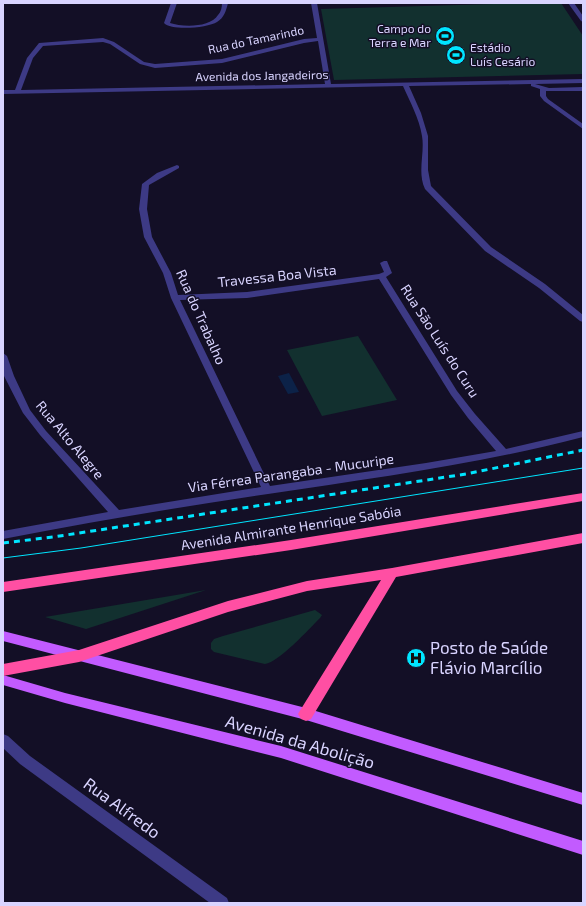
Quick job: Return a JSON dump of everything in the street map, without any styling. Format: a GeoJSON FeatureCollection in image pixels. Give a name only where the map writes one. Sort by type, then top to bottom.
{"type":"FeatureCollection","features":[{"type":"Feature","properties":{"kind":"highway","name":"Avenida Almirante Henrique Sabóia"},"geometry":{"type":"LineString","coordinates":[[3,587],[307,542],[583,497]]}},
{"type":"Feature","properties":{"kind":"highway"},"geometry":{"type":"LineString","coordinates":[[3,670],[79,656],[228,607],[307,586],[392,573],[583,538]]}},
{"type":"Feature","properties":{"kind":"highway"},"geometry":{"type":"LineString","coordinates":[[306,714],[392,573]]}},
{"type":"Feature","properties":{"kind":"main road","name":"Avenida da Abolição"},"geometry":{"type":"LineString","coordinates":[[3,636],[306,714],[583,799]]}},
{"type":"Feature","properties":{"kind":"main road","name":"Avenida da Abolição"},"geometry":{"type":"LineString","coordinates":[[3,680],[73,700],[281,752],[583,848]]}},
{"type":"Feature","properties":{"kind":"street"},"geometry":{"type":"LineString","coordinates":[[174,3],[167,23],[169,25],[196,26],[210,24],[220,18],[225,3]]}},
{"type":"Feature","properties":{"kind":"street"},"geometry":{"type":"LineString","coordinates":[[314,3],[328,85]]}},
{"type":"Feature","properties":{"kind":"street"},"geometry":{"type":"LineString","coordinates":[[571,3],[583,20]]}},
{"type":"Feature","properties":{"kind":"street","name":"Rua do Tamarindo"},"geometry":{"type":"LineString","coordinates":[[18,91],[24,72],[36,47],[54,42],[103,40],[112,43],[142,63],[156,66],[222,61],[304,41],[320,40]]}},
{"type":"Feature","properties":{"kind":"street","name":"Avenida dos Jangadeiros"},"geometry":{"type":"LineString","coordinates":[[3,92],[583,81]]}},
{"type":"Feature","properties":{"kind":"street","name":"Avenida dos Jangadeiros"},"geometry":{"type":"LineString","coordinates":[[521,82],[548,90],[583,89]]}},
{"type":"Feature","properties":{"kind":"street"},"geometry":{"type":"LineString","coordinates":[[405,85],[420,119],[426,143],[423,176],[428,187],[488,249],[542,286],[583,319]]}},
{"type":"Feature","properties":{"kind":"street"},"geometry":{"type":"LineString","coordinates":[[543,88],[542,93],[546,100],[583,127]]}},
{"type":"Feature","properties":{"kind":"street","name":"Rua do Trabalho"},"geometry":{"type":"LineString","coordinates":[[177,167],[146,184],[142,209],[148,237],[167,273],[175,298],[267,490]]}},
{"type":"Feature","properties":{"kind":"street","name":"Rua São Luís do Curu"},"geometry":{"type":"LineString","coordinates":[[384,263],[388,273],[381,276],[398,300],[433,361],[455,394],[502,452]]}},
{"type":"Feature","properties":{"kind":"street","name":"Travessa Boa Vista"},"geometry":{"type":"LineString","coordinates":[[175,298],[247,295],[381,276]]}},
{"type":"Feature","properties":{"kind":"street","name":"Rua Alto Alegre"},"geometry":{"type":"LineString","coordinates":[[3,356],[9,376],[26,411],[43,433],[116,514]]}},
{"type":"Feature","properties":{"kind":"street","name":"Via Férrea Parangaba - Mucuripe"},"geometry":{"type":"LineString","coordinates":[[3,535],[116,514],[412,469],[552,442],[583,434]]}},
{"type":"Feature","properties":{"kind":"street","name":"Rua Alfredo"},"geometry":{"type":"LineString","coordinates":[[3,740],[25,760],[222,903]]}},
{"type":"Feature","properties":{"kind":"green space","name":"Campo do Terra e Mar"},"geometry":{"type":"Polygon","coordinates":[[[561,3],[583,36],[583,74],[334,80],[321,9],[561,3]]]}},
{"type":"Feature","properties":{"kind":"green space"},"geometry":{"type":"Polygon","coordinates":[[[358,336],[397,400],[322,416],[287,350],[358,336]]]}},
{"type":"Feature","properties":{"kind":"green space"},"geometry":{"type":"Polygon","coordinates":[[[206,590],[86,629],[45,617],[206,590]]]}},
{"type":"Feature","properties":{"kind":"green space"},"geometry":{"type":"Polygon","coordinates":[[[315,610],[322,615],[320,618],[294,644],[271,662],[265,664],[214,652],[211,649],[211,643],[214,639],[315,610]]]}},
{"type":"Feature","properties":{"kind":"water"},"geometry":{"type":"Polygon","coordinates":[[[289,373],[299,392],[288,394],[278,376],[289,373]]]}},
{"type":"Feature","properties":{"kind":"tram line"},"geometry":{"type":"LineString","coordinates":[[3,558],[81,548],[583,468]]}},
{"type":"Feature","properties":{"kind":"railway"},"geometry":{"type":"LineString","coordinates":[[3,543],[53,537],[466,474],[583,450]]}},
{"type":"Feature","properties":{"kind":"place","name":"Campo do Terra e Mar"},"geometry":{"type":"Point","coordinates":[445,36]}},
{"type":"Feature","properties":{"kind":"place","name":"Estádio Luís Cesário"},"geometry":{"type":"Point","coordinates":[456,55]}},
{"type":"Feature","properties":{"kind":"place","name":"Posto de Saúde Flávio Marcílio"},"geometry":{"type":"Point","coordinates":[416,658]}}]}
